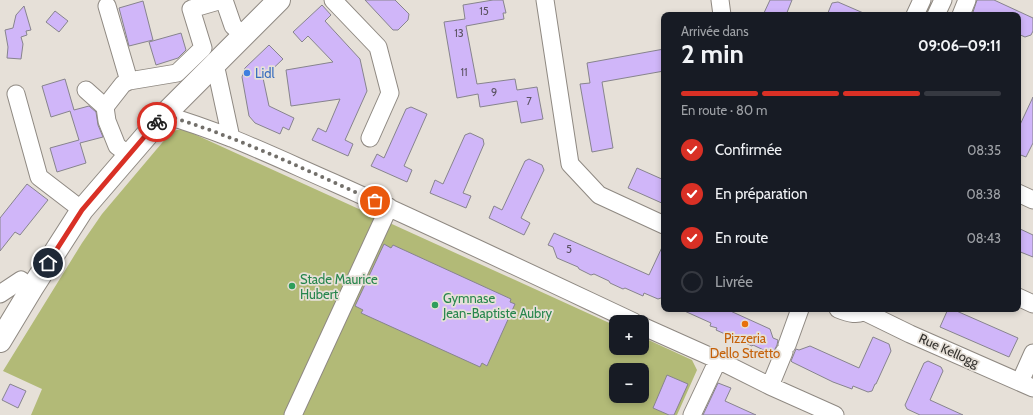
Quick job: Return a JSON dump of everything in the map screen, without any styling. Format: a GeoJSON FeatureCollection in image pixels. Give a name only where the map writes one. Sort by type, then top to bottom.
{"type":"FeatureCollection","features":[{"type":"Feature","properties":{"kind":"main road"},"geometry":{"type":"LineString","coordinates":[[0,342],[32,288],[82,210],[164,115],[208,58],[243,35],[279,0]]}},
{"type":"Feature","properties":{"kind":"street"},"geometry":{"type":"LineString","coordinates":[[231,138],[218,73],[208,58],[191,9],[223,0],[233,26],[243,35]]}},
{"type":"Feature","properties":{"kind":"street"},"geometry":{"type":"LineString","coordinates":[[332,0],[378,47],[390,93],[370,138]]}},
{"type":"Feature","properties":{"kind":"street"},"geometry":{"type":"LineString","coordinates":[[545,0],[570,164],[599,195],[661,224]]}},
{"type":"Feature","properties":{"kind":"street"},"geometry":{"type":"LineString","coordinates":[[720,0],[722,12]]}},
{"type":"Feature","properties":{"kind":"street"},"geometry":{"type":"LineString","coordinates":[[917,12],[922,0]]}},
{"type":"Feature","properties":{"kind":"street"},"geometry":{"type":"LineString","coordinates":[[937,12],[943,0]]}},
{"type":"Feature","properties":{"kind":"street"},"geometry":{"type":"LineString","coordinates":[[961,12],[967,0]]}},
{"type":"Feature","properties":{"kind":"street"},"geometry":{"type":"LineString","coordinates":[[107,6],[129,81]]}},
{"type":"Feature","properties":{"kind":"street"},"geometry":{"type":"LineString","coordinates":[[105,107],[123,84],[129,81],[178,73],[208,58]]}},
{"type":"Feature","properties":{"kind":"street"},"geometry":{"type":"LineString","coordinates":[[86,90],[105,107],[107,121],[118,146],[129,155]]}},
{"type":"Feature","properties":{"kind":"street"},"geometry":{"type":"LineString","coordinates":[[16,94],[39,177],[82,210]]}},
{"type":"Feature","properties":{"kind":"street"},"geometry":{"type":"LineString","coordinates":[[164,115],[231,138],[389,207],[619,315]]}},
{"type":"Feature","properties":{"kind":"street"},"geometry":{"type":"LineString","coordinates":[[1021,194],[1033,200]]}},
{"type":"Feature","properties":{"kind":"street"},"geometry":{"type":"LineString","coordinates":[[293,415],[389,207]]}},
{"type":"Feature","properties":{"kind":"street"},"geometry":{"type":"LineString","coordinates":[[0,294],[21,280],[32,288]]}},
{"type":"Feature","properties":{"kind":"street"},"geometry":{"type":"LineString","coordinates":[[1021,298],[1033,304]]}},
{"type":"Feature","properties":{"kind":"street"},"geometry":{"type":"LineString","coordinates":[[770,386],[799,312]]}},
{"type":"Feature","properties":{"kind":"street"},"geometry":{"type":"LineString","coordinates":[[846,312],[851,314],[858,312]]}},
{"type":"Feature","properties":{"kind":"street","name":"Rue Kellogg"},"geometry":{"type":"LineString","coordinates":[[870,312],[910,334],[1026,385]]}},
{"type":"Feature","properties":{"kind":"street"},"geometry":{"type":"LineString","coordinates":[[649,329],[835,415]]}},
{"type":"Feature","properties":{"kind":"street"},"geometry":{"type":"LineString","coordinates":[[1026,385],[1033,353]]}},
{"type":"Feature","properties":{"kind":"street"},"geometry":{"type":"LineString","coordinates":[[692,415],[718,360]]}},
{"type":"Feature","properties":{"kind":"green space","name":"Stade Maurice Hubert"},"geometry":{"type":"Polygon","coordinates":[[[183,129],[609,323],[609,355],[649,355],[649,340],[692,360],[697,370],[677,415],[31,415],[42,389],[3,371],[82,243],[102,214],[172,131],[183,129]]]}},
{"type":"Feature","properties":{"kind":"building"},"geometry":{"type":"Polygon","coordinates":[[[365,0],[395,0],[409,14],[408,20],[398,30],[393,30],[365,0]]]}},
{"type":"Feature","properties":{"kind":"building"},"geometry":{"type":"Polygon","coordinates":[[[493,0],[503,0],[506,13],[503,13],[504,19],[466,26],[477,84],[515,79],[517,90],[537,87],[543,119],[521,123],[517,101],[480,107],[478,94],[457,98],[444,22],[465,19],[463,5],[493,0]]]}},
{"type":"Feature","properties":{"kind":"building"},"geometry":{"type":"Polygon","coordinates":[[[770,0],[792,0],[787,12],[764,12],[770,0]]]}},
{"type":"Feature","properties":{"kind":"building"},"geometry":{"type":"Polygon","coordinates":[[[977,0],[994,0],[1020,12],[973,12],[977,0]]]}},
{"type":"Feature","properties":{"kind":"building"},"geometry":{"type":"Polygon","coordinates":[[[143,1],[153,40],[129,46],[119,8],[143,1]]]}},
{"type":"Feature","properties":{"kind":"building"},"geometry":{"type":"Polygon","coordinates":[[[838,2],[861,12],[828,12],[832,3],[838,2]]]}},
{"type":"Feature","properties":{"kind":"building"},"geometry":{"type":"Polygon","coordinates":[[[322,5],[331,15],[325,21],[360,59],[367,91],[345,140],[353,144],[348,156],[312,140],[318,128],[326,132],[340,99],[291,106],[286,70],[333,62],[308,36],[302,42],[293,32],[322,5]]]}},
{"type":"Feature","properties":{"kind":"building"},"geometry":{"type":"Polygon","coordinates":[[[24,6],[31,30],[26,31],[27,35],[21,37],[23,44],[21,59],[7,58],[8,47],[5,30],[13,28],[16,15],[24,6]]]}},
{"type":"Feature","properties":{"kind":"building"},"geometry":{"type":"Polygon","coordinates":[[[55,11],[68,21],[59,32],[46,22],[55,11]]]}},
{"type":"Feature","properties":{"kind":"building"},"geometry":{"type":"Polygon","coordinates":[[[1021,12],[1033,18],[1033,31],[1031,35],[1025,37],[1021,35],[1021,12]]]}},
{"type":"Feature","properties":{"kind":"building"},"geometry":{"type":"Polygon","coordinates":[[[181,33],[186,50],[178,58],[156,65],[149,42],[181,33]]]}},
{"type":"Feature","properties":{"kind":"building"},"geometry":{"type":"Polygon","coordinates":[[[269,45],[283,59],[263,78],[269,106],[294,118],[289,130],[283,127],[280,134],[255,123],[249,116],[242,77],[245,68],[269,45]]]}},
{"type":"Feature","properties":{"kind":"building"},"geometry":{"type":"Polygon","coordinates":[[[661,50],[661,72],[602,82],[613,148],[592,152],[580,84],[590,83],[587,63],[661,50]]]}},
{"type":"Feature","properties":{"kind":"building"},"geometry":{"type":"Polygon","coordinates":[[[65,79],[74,110],[89,106],[96,112],[98,125],[103,137],[80,143],[86,163],[57,172],[50,148],[79,140],[70,111],[51,117],[42,86],[65,79]]]}},
{"type":"Feature","properties":{"kind":"building"},"geometry":{"type":"Polygon","coordinates":[[[1033,97],[1033,143],[1026,157],[1021,155],[1021,123],[1033,97]]]}},
{"type":"Feature","properties":{"kind":"building"},"geometry":{"type":"Polygon","coordinates":[[[411,107],[427,114],[404,166],[412,170],[407,182],[371,166],[377,154],[384,158],[406,109],[411,107]]]}},
{"type":"Feature","properties":{"kind":"building"},"geometry":{"type":"Polygon","coordinates":[[[470,133],[483,139],[484,144],[463,193],[471,196],[466,208],[430,193],[435,180],[443,184],[465,135],[470,133]]]}},
{"type":"Feature","properties":{"kind":"building"},"geometry":{"type":"Polygon","coordinates":[[[529,159],[542,165],[544,170],[521,218],[530,223],[524,235],[489,218],[494,206],[502,210],[525,161],[529,159]]]}},
{"type":"Feature","properties":{"kind":"building"},"geometry":{"type":"Polygon","coordinates":[[[637,168],[661,179],[661,203],[628,188],[637,168]]]}},
{"type":"Feature","properties":{"kind":"building"},"geometry":{"type":"Polygon","coordinates":[[[27,184],[48,200],[20,235],[15,232],[0,251],[0,218],[27,184]]]}},
{"type":"Feature","properties":{"kind":"building"},"geometry":{"type":"Polygon","coordinates":[[[1021,229],[1033,235],[1033,257],[1021,252],[1021,229]]]}},
{"type":"Feature","properties":{"kind":"building"},"geometry":{"type":"Polygon","coordinates":[[[554,233],[649,275],[661,249],[661,298],[658,299],[644,293],[643,296],[625,288],[623,289],[594,274],[591,275],[578,267],[557,258],[553,247],[548,245],[554,233]]]}},
{"type":"Feature","properties":{"kind":"building","name":"Gymnase Jean-Baptiste Aubry"},"geometry":{"type":"Polygon","coordinates":[[[384,244],[391,248],[393,245],[511,299],[510,302],[515,304],[487,366],[482,363],[480,367],[361,313],[363,310],[355,306],[384,244]]]}},
{"type":"Feature","properties":{"kind":"building"},"geometry":{"type":"Polygon","coordinates":[[[687,312],[733,312],[770,329],[773,338],[778,340],[777,345],[774,351],[770,353],[716,330],[717,328],[710,326],[711,323],[687,312]]]}},
{"type":"Feature","properties":{"kind":"building"},"geometry":{"type":"Polygon","coordinates":[[[947,312],[959,312],[1018,338],[1009,357],[940,327],[947,312]]]}},
{"type":"Feature","properties":{"kind":"building"},"geometry":{"type":"Polygon","coordinates":[[[873,337],[889,344],[891,351],[872,391],[868,392],[853,386],[852,389],[833,382],[791,361],[796,349],[799,350],[810,346],[859,368],[873,337]]]}},
{"type":"Feature","properties":{"kind":"building"},"geometry":{"type":"Polygon","coordinates":[[[928,361],[941,367],[943,371],[930,400],[963,415],[920,415],[907,409],[905,405],[924,363],[928,361]]]}},
{"type":"Feature","properties":{"kind":"building"},"geometry":{"type":"Polygon","coordinates":[[[667,375],[688,384],[674,415],[669,415],[653,408],[667,375]]]}},
{"type":"Feature","properties":{"kind":"building"},"geometry":{"type":"Polygon","coordinates":[[[718,383],[731,388],[725,401],[756,415],[703,415],[718,383]]]}},
{"type":"Feature","properties":{"kind":"building"},"geometry":{"type":"Polygon","coordinates":[[[10,384],[26,391],[18,408],[2,400],[10,384]]]}},
{"type":"Feature","properties":{"kind":"way so far"},"geometry":{"type":"LineString","coordinates":[[157,122],[164,115],[194,124],[231,138],[375,201]]}},
{"type":"Feature","properties":{"kind":"place","name":"Lidl"},"geometry":{"type":"Point","coordinates":[247,73]}},
{"type":"Feature","properties":{"kind":"place","name":"Stade Maurice Hubert"},"geometry":{"type":"Point","coordinates":[292,286]}},
{"type":"Feature","properties":{"kind":"place","name":"Gymnase Jean-Baptiste Aubry"},"geometry":{"type":"Point","coordinates":[435,305]}},
{"type":"Feature","properties":{"kind":"place","name":"Pizzeria Dello Stretto"},"geometry":{"type":"Point","coordinates":[745,324]}},
{"type":"Feature","properties":{"kind":"route"},"geometry":{"type":"LineString","coordinates":[[48,263],[82,210],[157,122]]}}]}
